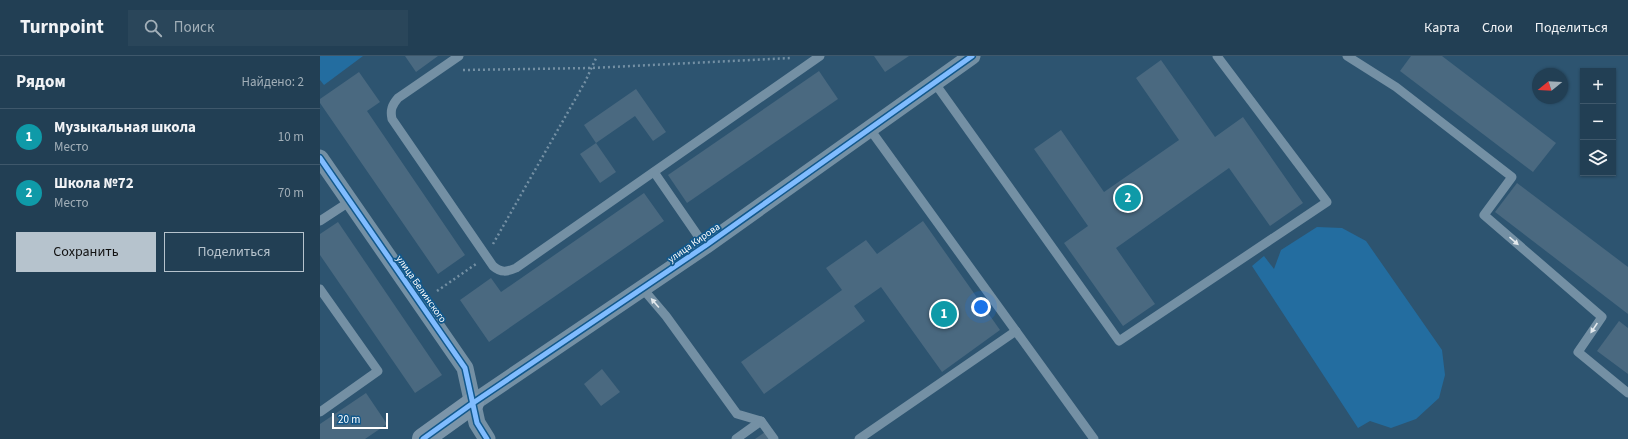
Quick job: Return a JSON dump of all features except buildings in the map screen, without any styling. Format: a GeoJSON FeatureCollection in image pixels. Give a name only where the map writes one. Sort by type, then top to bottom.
{"type":"FeatureCollection","features":[{"type":"Feature","properties":{"kind":"street","name":"улица Кирова"},"geometry":{"type":"LineString","coordinates":[[423,439],[473,403],[705,246],[972,56]]}},
{"type":"Feature","properties":{"kind":"street","name":"улица Белинского"},"geometry":{"type":"LineString","coordinates":[[320,158],[465,368],[477,423],[487,439]]}},
{"type":"Feature","properties":{"kind":"lane"},"geometry":{"type":"LineString","coordinates":[[459,56],[398,98],[393,105],[392,119],[485,256],[497,270],[509,271],[819,57]]}},
{"type":"Feature","properties":{"kind":"lane"},"geometry":{"type":"LineString","coordinates":[[934,82],[1119,341],[1327,202],[1217,56]]}},
{"type":"Feature","properties":{"kind":"lane"},"geometry":{"type":"LineString","coordinates":[[1346,56],[1396,87],[1512,177],[1484,216],[1602,317],[1578,352],[1628,393]]}},
{"type":"Feature","properties":{"kind":"lane"},"geometry":{"type":"LineString","coordinates":[[869,128],[1094,439]]}},
{"type":"Feature","properties":{"kind":"lane"},"geometry":{"type":"LineString","coordinates":[[654,172],[705,246]]}},
{"type":"Feature","properties":{"kind":"lane"},"geometry":{"type":"LineString","coordinates":[[320,221],[349,202]]}},
{"type":"Feature","properties":{"kind":"lane"},"geometry":{"type":"LineString","coordinates":[[320,289],[378,371],[320,412]]}},
{"type":"Feature","properties":{"kind":"lane"},"geometry":{"type":"LineString","coordinates":[[643,289],[666,316],[737,414],[761,421],[774,439]]}},
{"type":"Feature","properties":{"kind":"lane"},"geometry":{"type":"LineString","coordinates":[[859,439],[1016,331]]}},
{"type":"Feature","properties":{"kind":"lane"},"geometry":{"type":"LineString","coordinates":[[736,439],[761,421]]}},
{"type":"Feature","properties":{"kind":"path"},"geometry":{"type":"LineString","coordinates":[[437,291],[485,256],[592,68],[597,56]]}},
{"type":"Feature","properties":{"kind":"path"},"geometry":{"type":"LineString","coordinates":[[438,71],[592,68],[819,57]]}},
{"type":"Feature","properties":{"kind":"shaded area"},"geometry":{"type":"Polygon","coordinates":[[[320,56],[363,56],[324,85],[320,80],[320,56]]]}},
{"type":"Feature","properties":{"kind":"shaded area"},"geometry":{"type":"Polygon","coordinates":[[[1317,227],[1342,228],[1366,241],[1442,350],[1445,375],[1439,398],[1416,419],[1391,428],[1370,421],[1358,428],[1252,266],[1264,256],[1274,269],[1281,250],[1317,227]]]}},
{"type":"Feature","properties":{"kind":"cycle path"},"geometry":{"type":"LineString","coordinates":[[423,439],[473,403],[705,246],[972,56]]}},
{"type":"Feature","properties":{"kind":"cycle path"},"geometry":{"type":"LineString","coordinates":[[320,158],[465,368],[477,423],[487,439]]}},
{"type":"Feature","properties":{"kind":"place","name":"Школа №72"},"geometry":{"type":"Point","coordinates":[1128,198]}},
{"type":"Feature","properties":{"kind":"place","name":"Музыкальная школа"},"geometry":{"type":"Point","coordinates":[944,314]}}]}
